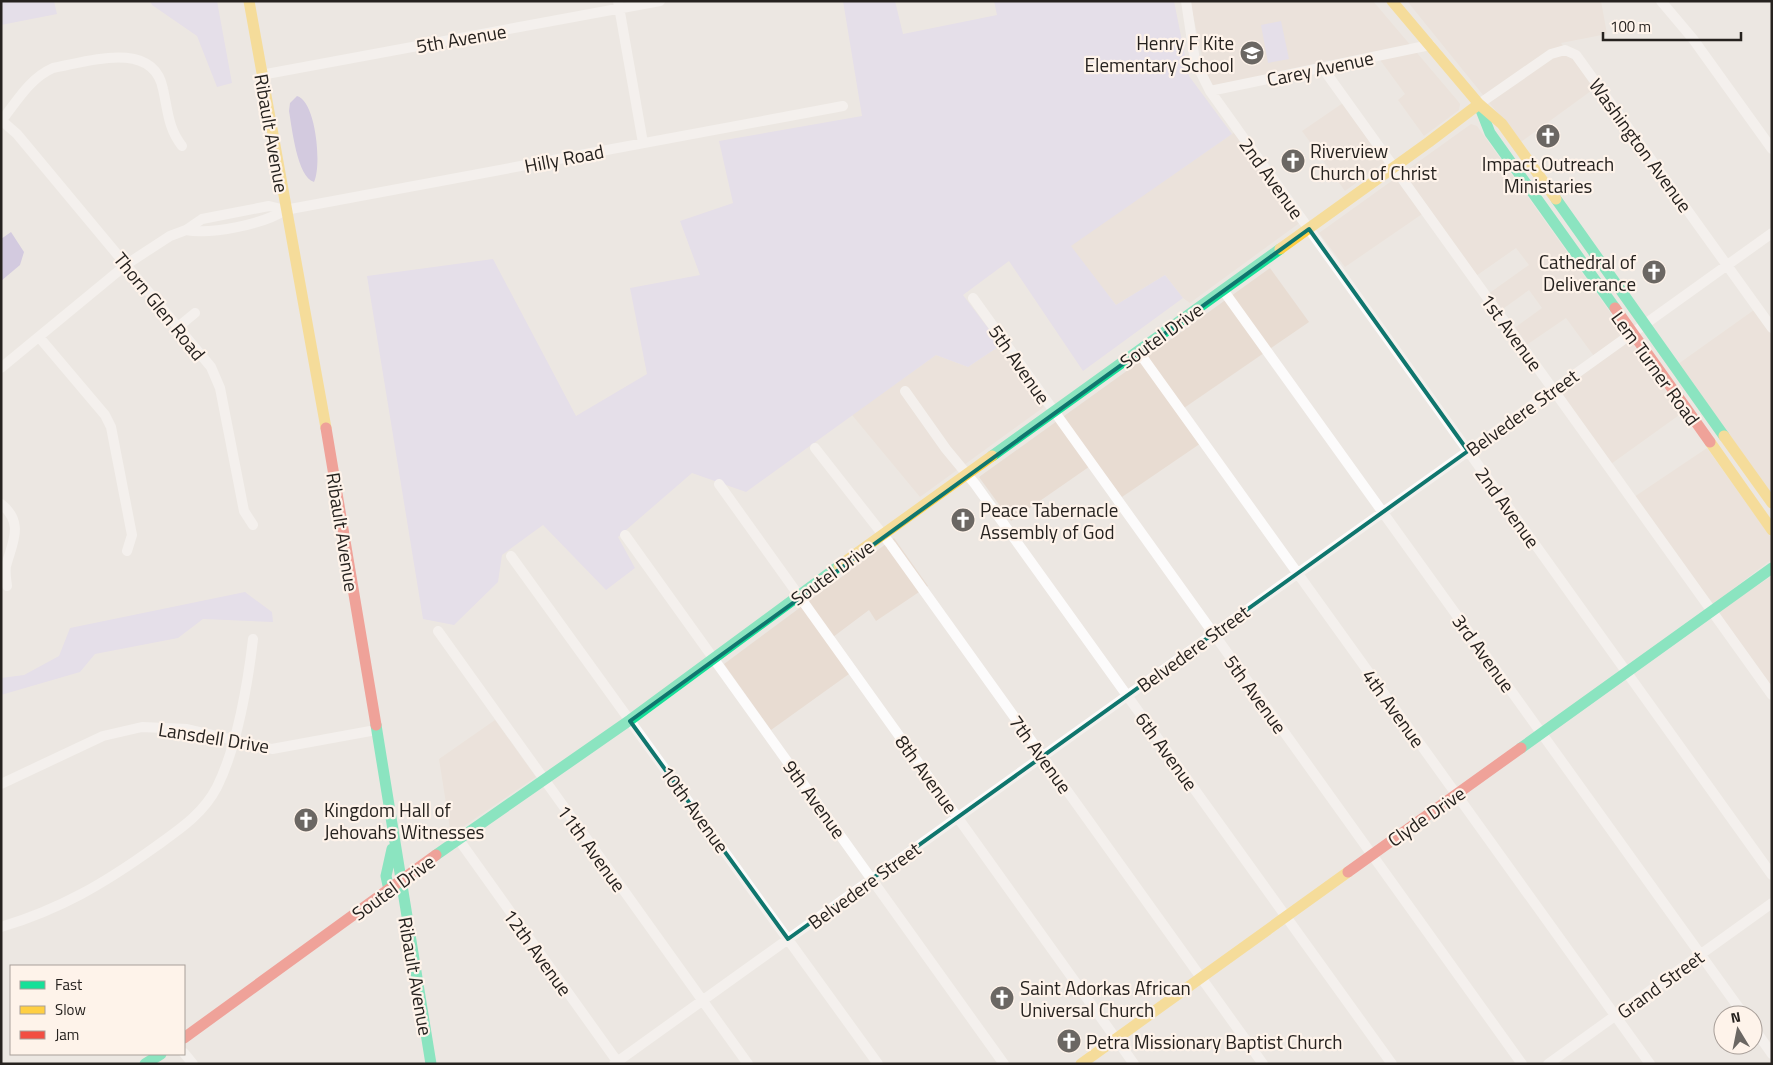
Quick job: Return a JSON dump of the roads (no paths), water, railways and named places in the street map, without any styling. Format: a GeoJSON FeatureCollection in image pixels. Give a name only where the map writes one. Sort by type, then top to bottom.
{"type":"FeatureCollection","features":[{"type":"Feature","properties":{"kind":"main road","name":"Ribault Avenue"},"geometry":{"type":"LineString","coordinates":[[249,1],[285,210],[325,423],[431,1064]]}},
{"type":"Feature","properties":{"kind":"main road","name":"Lem Turner Road"},"geometry":{"type":"LineString","coordinates":[[1392,1],[1479,104],[1502,124],[1772,503]]}},
{"type":"Feature","properties":{"kind":"main road","name":"Lem Turner Road"},"geometry":{"type":"LineString","coordinates":[[1479,104],[1490,133],[1772,530]]}},
{"type":"Feature","properties":{"kind":"main road","name":"Soutel Drive"},"geometry":{"type":"LineString","coordinates":[[185,1037],[402,880],[545,782],[716,659],[798,596],[1430,142],[1479,104]]}},
{"type":"Feature","properties":{"kind":"main road","name":"Clyde Drive"},"geometry":{"type":"LineString","coordinates":[[1080,1064],[1772,568]]}},
{"type":"Feature","properties":{"kind":"main road"},"geometry":{"type":"LineString","coordinates":[[389,890],[386,876],[394,841]]}},
{"type":"Feature","properties":{"kind":"main road"},"geometry":{"type":"LineString","coordinates":[[145,1064],[159,1055]]}},
{"type":"Feature","properties":{"kind":"street","name":"5th Avenue"},"geometry":{"type":"LineString","coordinates":[[261,75],[619,5],[660,1]]}},
{"type":"Feature","properties":{"kind":"street","name":"2nd Avenue"},"geometry":{"type":"LineString","coordinates":[[1186,1],[1195,61],[1210,91],[1772,875]]}},
{"type":"Feature","properties":{"kind":"street"},"geometry":{"type":"LineString","coordinates":[[1661,1],[1693,39],[1772,149]]}},
{"type":"Feature","properties":{"kind":"street"},"geometry":{"type":"LineString","coordinates":[[619,5],[643,143]]}},
{"type":"Feature","properties":{"kind":"street","name":"Carey Avenue"},"geometry":{"type":"LineString","coordinates":[[1210,91],[1430,45]]}},
{"type":"Feature","properties":{"kind":"street","name":"Washington Avenue"},"geometry":{"type":"LineString","coordinates":[[1479,104],[1551,54],[1558,50],[1571,51],[1576,55],[1772,328]]}},
{"type":"Feature","properties":{"kind":"street"},"geometry":{"type":"LineString","coordinates":[[2,120],[33,80],[42,73],[53,68],[129,56],[152,68],[158,76],[163,85],[172,133],[182,146]]}},
{"type":"Feature","properties":{"kind":"street","name":"1st Avenue"},"geometry":{"type":"LineString","coordinates":[[1322,67],[1772,695]]}},
{"type":"Feature","properties":{"kind":"street","name":"Hilly Road"},"geometry":{"type":"LineString","coordinates":[[1,368],[127,264],[157,243],[186,230],[202,219],[269,206],[285,210],[843,106]]}},
{"type":"Feature","properties":{"kind":"street","name":"Thorn Glen Road"},"geometry":{"type":"LineString","coordinates":[[2,120],[17,134],[127,264],[216,376],[244,511],[253,525]]}},
{"type":"Feature","properties":{"kind":"street","name":"Belvedere Street"},"geometry":{"type":"LineString","coordinates":[[617,1063],[702,1000],[1772,233]]}},
{"type":"Feature","properties":{"kind":"street","name":"3rd Avenue"},"geometry":{"type":"LineString","coordinates":[[1223,290],[1737,1005]]}},
{"type":"Feature","properties":{"kind":"street","name":"5th Avenue"},"geometry":{"type":"LineString","coordinates":[[973,298],[1522,1064]]}},
{"type":"Feature","properties":{"kind":"street"},"geometry":{"type":"LineString","coordinates":[[178,327],[195,313]]}},
{"type":"Feature","properties":{"kind":"street"},"geometry":{"type":"LineString","coordinates":[[39,337],[111,427],[132,535],[127,552]]}},
{"type":"Feature","properties":{"kind":"street","name":"4th Avenue"},"geometry":{"type":"LineString","coordinates":[[1138,351],[1650,1064]]}},
{"type":"Feature","properties":{"kind":"street","name":"6th Avenue"},"geometry":{"type":"LineString","coordinates":[[905,391],[946,449],[968,474],[1128,695],[1392,1064]]}},
{"type":"Feature","properties":{"kind":"street","name":"7th Avenue"},"geometry":{"type":"LineString","coordinates":[[815,448],[883,536],[1263,1064]]}},
{"type":"Feature","properties":{"kind":"street","name":"8th Avenue"},"geometry":{"type":"LineString","coordinates":[[718,484],[1134,1064]]}},
{"type":"Feature","properties":{"kind":"street"},"geometry":{"type":"LineString","coordinates":[[1,504],[10,514],[15,526],[13,549],[6,567],[7,586]]}},
{"type":"Feature","properties":{"kind":"street","name":"9th Avenue"},"geometry":{"type":"LineString","coordinates":[[626,535],[1004,1064]]}},
{"type":"Feature","properties":{"kind":"street","name":"10th Avenue"},"geometry":{"type":"LineString","coordinates":[[511,556],[878,1064]]}},
{"type":"Feature","properties":{"kind":"street","name":"11th Avenue"},"geometry":{"type":"LineString","coordinates":[[438,630],[748,1064]]}},
{"type":"Feature","properties":{"kind":"street"},"geometry":{"type":"LineString","coordinates":[[1,927],[31,918],[87,893],[112,878],[199,813],[217,786],[233,741],[249,674],[253,639]]}},
{"type":"Feature","properties":{"kind":"street","name":"Lansdell Drive"},"geometry":{"type":"LineString","coordinates":[[1,784],[103,736],[134,729],[161,726],[187,729],[272,749],[376,730]]}},
{"type":"Feature","properties":{"kind":"street","name":"12th Avenue"},"geometry":{"type":"LineString","coordinates":[[459,840],[617,1063]]}},
{"type":"Feature","properties":{"kind":"street","name":"Grand Street"},"geometry":{"type":"LineString","coordinates":[[1548,1064],[1772,903]]}},
{"type":"Feature","properties":{"kind":"street"},"geometry":{"type":"LineString","coordinates":[[1763,1041],[1772,1054]]}},
{"type":"Feature","properties":{"kind":"street"},"geometry":{"type":"LineString","coordinates":[[185,1053],[193,1064]]}},
{"type":"Feature","properties":{"kind":"place","name":"Henry F Kite Elementary School"},"geometry":{"type":"Point","coordinates":[1252,53]}},
{"type":"Feature","properties":{"kind":"place","name":"Impact Outreach Ministaries"},"geometry":{"type":"Point","coordinates":[1548,136]}},
{"type":"Feature","properties":{"kind":"place","name":"Riverview Church of Christ"},"geometry":{"type":"Point","coordinates":[1293,161]}},
{"type":"Feature","properties":{"kind":"place","name":"Cathedral of Deliverance"},"geometry":{"type":"Point","coordinates":[1654,272]}},
{"type":"Feature","properties":{"kind":"place","name":"Peace Tabernacle Assembly of God"},"geometry":{"type":"Point","coordinates":[963,520]}},
{"type":"Feature","properties":{"kind":"place","name":"Kingdom Hall of Jehovahs Witnesses"},"geometry":{"type":"Point","coordinates":[306,820]}},
{"type":"Feature","properties":{"kind":"place","name":"Saint Adorkas African Universal Church"},"geometry":{"type":"Point","coordinates":[1002,998]}},
{"type":"Feature","properties":{"kind":"place","name":"Petra Missionary Baptist Church"},"geometry":{"type":"Point","coordinates":[1069,1041]}}]}
